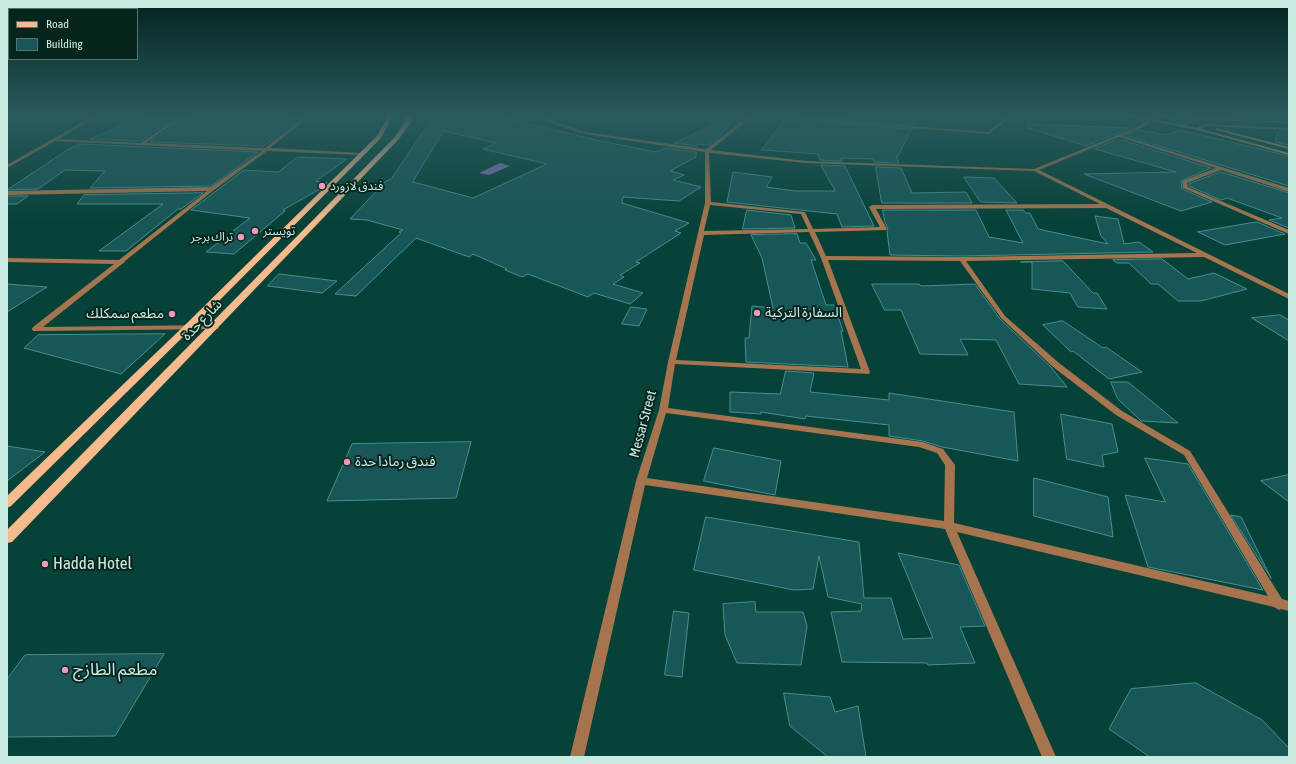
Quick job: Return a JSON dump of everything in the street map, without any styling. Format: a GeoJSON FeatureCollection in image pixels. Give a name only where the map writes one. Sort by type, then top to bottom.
{"type":"FeatureCollection","features":[{"type":"Feature","properties":{"kind":"main road","name":"شارع حدة"},"geometry":{"type":"LineString","coordinates":[[7,503],[189,326],[364,152]]}},
{"type":"Feature","properties":{"kind":"main road","name":"شارع حدة"},"geometry":{"type":"LineString","coordinates":[[7,538],[215,327],[384,152]]}},
{"type":"Feature","properties":{"kind":"street"},"geometry":{"type":"LineString","coordinates":[[7,167],[34,152]]}},
{"type":"Feature","properties":{"kind":"street"},"geometry":{"type":"LineString","coordinates":[[215,327],[189,326],[36,329],[212,189],[265,152]]}},
{"type":"Feature","properties":{"kind":"street"},"geometry":{"type":"LineString","coordinates":[[306,152],[362,154]]}},
{"type":"Feature","properties":{"kind":"street","name":"Messar Street"},"geometry":{"type":"LineString","coordinates":[[577,757],[641,481],[662,410],[702,233],[708,203],[707,152]]}},
{"type":"Feature","properties":{"kind":"street"},"geometry":{"type":"LineString","coordinates":[[713,152],[806,162],[1035,170],[1080,152]]}},
{"type":"Feature","properties":{"kind":"street"},"geometry":{"type":"LineString","coordinates":[[1169,152],[1289,190]]}},
{"type":"Feature","properties":{"kind":"street"},"geometry":{"type":"LineString","coordinates":[[1221,168],[1184,182],[1186,188],[1289,232]]}},
{"type":"Feature","properties":{"kind":"street"},"geometry":{"type":"LineString","coordinates":[[1035,170],[1208,255],[1289,297]]}},
{"type":"Feature","properties":{"kind":"street"},"geometry":{"type":"LineString","coordinates":[[7,193],[212,189]]}},
{"type":"Feature","properties":{"kind":"street"},"geometry":{"type":"LineString","coordinates":[[672,362],[866,372],[824,258],[804,213],[708,203]]}},
{"type":"Feature","properties":{"kind":"street"},"geometry":{"type":"LineString","coordinates":[[702,233],[884,229],[872,207],[1108,206]]}},
{"type":"Feature","properties":{"kind":"street"},"geometry":{"type":"LineString","coordinates":[[824,258],[962,259],[1208,255]]}},
{"type":"Feature","properties":{"kind":"street"},"geometry":{"type":"LineString","coordinates":[[962,259],[1003,317],[1056,365],[1119,413],[1187,452],[1284,606]]}},
{"type":"Feature","properties":{"kind":"street"},"geometry":{"type":"LineString","coordinates":[[7,260],[122,262]]}},
{"type":"Feature","properties":{"kind":"street"},"geometry":{"type":"LineString","coordinates":[[662,410],[920,444],[940,451],[950,465],[949,526],[1049,757]]}},
{"type":"Feature","properties":{"kind":"street"},"geometry":{"type":"LineString","coordinates":[[641,481],[949,526],[1284,606]]}},
{"type":"Feature","properties":{"kind":"shaded area"},"geometry":{"type":"Polygon","coordinates":[[[500,163],[510,166],[489,175],[479,173],[500,163]]]}},
{"type":"Feature","properties":{"kind":"building"},"geometry":{"type":"Polygon","coordinates":[[[65,152],[258,152],[211,186],[90,188],[105,171],[65,170],[38,189],[7,190],[65,152]]]}},
{"type":"Feature","properties":{"kind":"building"},"geometry":{"type":"Polygon","coordinates":[[[410,152],[431,152],[413,182],[473,198],[547,164],[494,152],[693,152],[696,152],[696,157],[670,171],[684,175],[673,180],[701,187],[679,201],[623,197],[622,203],[689,223],[675,231],[681,233],[636,262],[640,263],[620,275],[624,277],[613,284],[643,293],[630,304],[594,293],[588,297],[528,274],[522,277],[473,254],[469,257],[416,238],[356,296],[335,294],[401,233],[399,232],[403,230],[367,220],[350,219],[386,181],[391,179],[410,152]]]}},
{"type":"Feature","properties":{"kind":"building"},"geometry":{"type":"Polygon","coordinates":[[[785,152],[900,152],[898,156],[896,156],[899,163],[874,162],[873,159],[841,158],[842,161],[820,160],[818,154],[785,152]]]}},
{"type":"Feature","properties":{"kind":"building"},"geometry":{"type":"Polygon","coordinates":[[[1104,152],[1159,152],[1211,168],[1181,181],[1182,189],[1212,202],[1181,211],[1084,174],[1176,172],[1104,152]]]}},
{"type":"Feature","properties":{"kind":"building"},"geometry":{"type":"Polygon","coordinates":[[[1178,152],[1271,152],[1289,156],[1289,186],[1178,152]]]}},
{"type":"Feature","properties":{"kind":"building"},"geometry":{"type":"Polygon","coordinates":[[[298,157],[347,159],[316,181],[327,183],[320,188],[322,188],[283,210],[285,211],[234,254],[206,252],[250,218],[191,210],[244,170],[278,172],[298,157]]]}},
{"type":"Feature","properties":{"kind":"building"},"geometry":{"type":"Polygon","coordinates":[[[821,165],[845,166],[874,226],[842,227],[837,214],[727,202],[733,172],[772,177],[766,187],[795,191],[835,191],[821,165]]]}},
{"type":"Feature","properties":{"kind":"building"},"geometry":{"type":"Polygon","coordinates":[[[876,167],[901,168],[912,193],[966,192],[972,203],[882,203],[876,167]]]}},
{"type":"Feature","properties":{"kind":"building"},"geometry":{"type":"Polygon","coordinates":[[[1221,172],[1289,193],[1289,228],[1269,220],[1282,218],[1227,198],[1221,200],[1189,186],[1189,184],[1221,172]]]}},
{"type":"Feature","properties":{"kind":"building"},"geometry":{"type":"Polygon","coordinates":[[[964,177],[994,178],[1017,203],[981,202],[964,177]]]}},
{"type":"Feature","properties":{"kind":"building"},"geometry":{"type":"Polygon","coordinates":[[[203,193],[181,209],[178,209],[126,251],[99,251],[163,204],[77,204],[84,195],[203,193]]]}},
{"type":"Feature","properties":{"kind":"building"},"geometry":{"type":"Polygon","coordinates":[[[7,196],[28,196],[17,204],[7,204],[7,196]]]}},
{"type":"Feature","properties":{"kind":"building"},"geometry":{"type":"Polygon","coordinates":[[[747,210],[791,215],[795,228],[743,229],[747,210]]]}},
{"type":"Feature","properties":{"kind":"building"},"geometry":{"type":"Polygon","coordinates":[[[883,210],[976,210],[989,237],[1023,243],[1006,210],[1023,210],[1026,213],[1030,213],[1038,229],[1108,244],[1101,236],[1095,216],[1118,219],[1124,244],[1139,242],[1153,252],[962,256],[890,255],[888,229],[883,210]]]}},
{"type":"Feature","properties":{"kind":"building"},"geometry":{"type":"Polygon","coordinates":[[[1257,222],[1285,234],[1225,245],[1198,232],[1257,222]]]}},
{"type":"Feature","properties":{"kind":"building"},"geometry":{"type":"Polygon","coordinates":[[[797,234],[800,243],[806,243],[816,260],[811,260],[826,305],[834,305],[843,331],[841,331],[848,367],[746,362],[745,338],[749,338],[752,306],[773,308],[762,258],[751,235],[797,234]]]}},
{"type":"Feature","properties":{"kind":"building"},"geometry":{"type":"Polygon","coordinates":[[[1162,259],[1188,279],[1214,273],[1247,289],[1201,301],[1178,301],[1158,284],[1151,284],[1129,263],[1117,263],[1113,260],[1162,259]]]}},
{"type":"Feature","properties":{"kind":"building"},"geometry":{"type":"Polygon","coordinates":[[[1063,261],[1093,293],[1097,293],[1107,309],[1078,307],[1070,293],[1032,289],[1032,262],[1021,262],[1063,261]]]}},
{"type":"Feature","properties":{"kind":"building"},"geometry":{"type":"Polygon","coordinates":[[[279,274],[337,281],[322,293],[268,286],[279,274]]]}},
{"type":"Feature","properties":{"kind":"building"},"geometry":{"type":"Polygon","coordinates":[[[7,284],[47,287],[7,312],[7,284]]]}},
{"type":"Feature","properties":{"kind":"building"},"geometry":{"type":"Polygon","coordinates":[[[872,284],[919,284],[921,286],[975,284],[1000,319],[1051,367],[1067,387],[1019,384],[996,340],[960,339],[968,355],[920,354],[901,310],[885,310],[872,284]]]}},
{"type":"Feature","properties":{"kind":"building"},"geometry":{"type":"Polygon","coordinates":[[[631,307],[647,309],[639,326],[622,324],[631,307]]]}},
{"type":"Feature","properties":{"kind":"building"},"geometry":{"type":"Polygon","coordinates":[[[1280,315],[1289,320],[1289,341],[1252,318],[1280,315]]]}},
{"type":"Feature","properties":{"kind":"building"},"geometry":{"type":"Polygon","coordinates":[[[1063,321],[1103,348],[1106,347],[1142,372],[1109,379],[1073,351],[1071,352],[1043,325],[1063,321]]]}},
{"type":"Feature","properties":{"kind":"building"},"geometry":{"type":"Polygon","coordinates":[[[165,334],[121,374],[24,348],[38,335],[165,334]]]}},
{"type":"Feature","properties":{"kind":"building"},"geometry":{"type":"Polygon","coordinates":[[[786,371],[814,373],[810,392],[889,400],[889,393],[1014,412],[1018,461],[942,447],[923,441],[889,436],[889,425],[806,416],[805,419],[761,412],[761,414],[730,412],[730,392],[780,394],[786,371]]]}},
{"type":"Feature","properties":{"kind":"building"},"geometry":{"type":"Polygon","coordinates":[[[1111,382],[1128,382],[1178,423],[1141,421],[1118,399],[1111,382]]]}},
{"type":"Feature","properties":{"kind":"building"},"geometry":{"type":"Polygon","coordinates":[[[1061,414],[1112,424],[1118,452],[1102,455],[1104,467],[1067,459],[1061,414]]]}},
{"type":"Feature","properties":{"kind":"building"},"geometry":{"type":"Polygon","coordinates":[[[471,442],[456,498],[327,501],[352,444],[471,442]]]}},
{"type":"Feature","properties":{"kind":"building"},"geometry":{"type":"Polygon","coordinates":[[[7,446],[45,452],[7,481],[7,446]]]}},
{"type":"Feature","properties":{"kind":"building"},"geometry":{"type":"Polygon","coordinates":[[[714,448],[781,461],[775,495],[704,481],[714,448]]]}},
{"type":"Feature","properties":{"kind":"building"},"geometry":{"type":"Polygon","coordinates":[[[1145,458],[1188,464],[1263,590],[1148,567],[1125,495],[1165,502],[1145,458]]]}},
{"type":"Feature","properties":{"kind":"building"},"geometry":{"type":"Polygon","coordinates":[[[1289,475],[1289,502],[1261,481],[1289,475]]]}},
{"type":"Feature","properties":{"kind":"building"},"geometry":{"type":"Polygon","coordinates":[[[1034,478],[1108,497],[1113,537],[1034,516],[1034,478]]]}},
{"type":"Feature","properties":{"kind":"building"},"geometry":{"type":"Polygon","coordinates":[[[1231,515],[1241,517],[1271,578],[1231,515]]]}},
{"type":"Feature","properties":{"kind":"building"},"geometry":{"type":"Polygon","coordinates":[[[706,517],[859,542],[864,598],[891,598],[903,639],[933,638],[898,553],[959,565],[985,626],[960,627],[975,663],[928,665],[927,663],[842,662],[831,612],[861,611],[862,604],[828,597],[819,556],[813,589],[794,590],[694,570],[706,517]]]}},
{"type":"Feature","properties":{"kind":"building"},"geometry":{"type":"Polygon","coordinates":[[[755,602],[756,612],[803,612],[807,626],[801,665],[737,663],[725,635],[723,604],[755,602]]]}},
{"type":"Feature","properties":{"kind":"building"},"geometry":{"type":"Polygon","coordinates":[[[674,611],[689,613],[682,677],[665,675],[674,611]]]}},
{"type":"Feature","properties":{"kind":"building"},"geometry":{"type":"Polygon","coordinates":[[[164,654],[115,736],[7,737],[7,679],[25,655],[164,654]]]}},
{"type":"Feature","properties":{"kind":"building"},"geometry":{"type":"Polygon","coordinates":[[[1196,683],[1262,720],[1289,748],[1289,757],[1150,757],[1109,729],[1131,689],[1196,683]]]}},
{"type":"Feature","properties":{"kind":"building"},"geometry":{"type":"Polygon","coordinates":[[[784,693],[830,697],[835,712],[858,706],[866,757],[828,757],[790,726],[784,693]]]}},
{"type":"Feature","properties":{"kind":"place","name":"فندق لازورد"},"geometry":{"type":"Point","coordinates":[322,186]}},
{"type":"Feature","properties":{"kind":"place","name":"تويستر"},"geometry":{"type":"Point","coordinates":[255,231]}},
{"type":"Feature","properties":{"kind":"place","name":"تراك برجر"},"geometry":{"type":"Point","coordinates":[241,237]}},
{"type":"Feature","properties":{"kind":"place","name":"السفارة التركية"},"geometry":{"type":"Point","coordinates":[757,313]}},
{"type":"Feature","properties":{"kind":"place","name":"مطعم سمكلك"},"geometry":{"type":"Point","coordinates":[172,314]}},
{"type":"Feature","properties":{"kind":"place","name":"فندق رمادا حدة"},"geometry":{"type":"Point","coordinates":[347,462]}},
{"type":"Feature","properties":{"kind":"place","name":"Hadda Hotel"},"geometry":{"type":"Point","coordinates":[45,564]}},
{"type":"Feature","properties":{"kind":"place","name":"مطعم الطازج"},"geometry":{"type":"Point","coordinates":[65,670]}}]}
